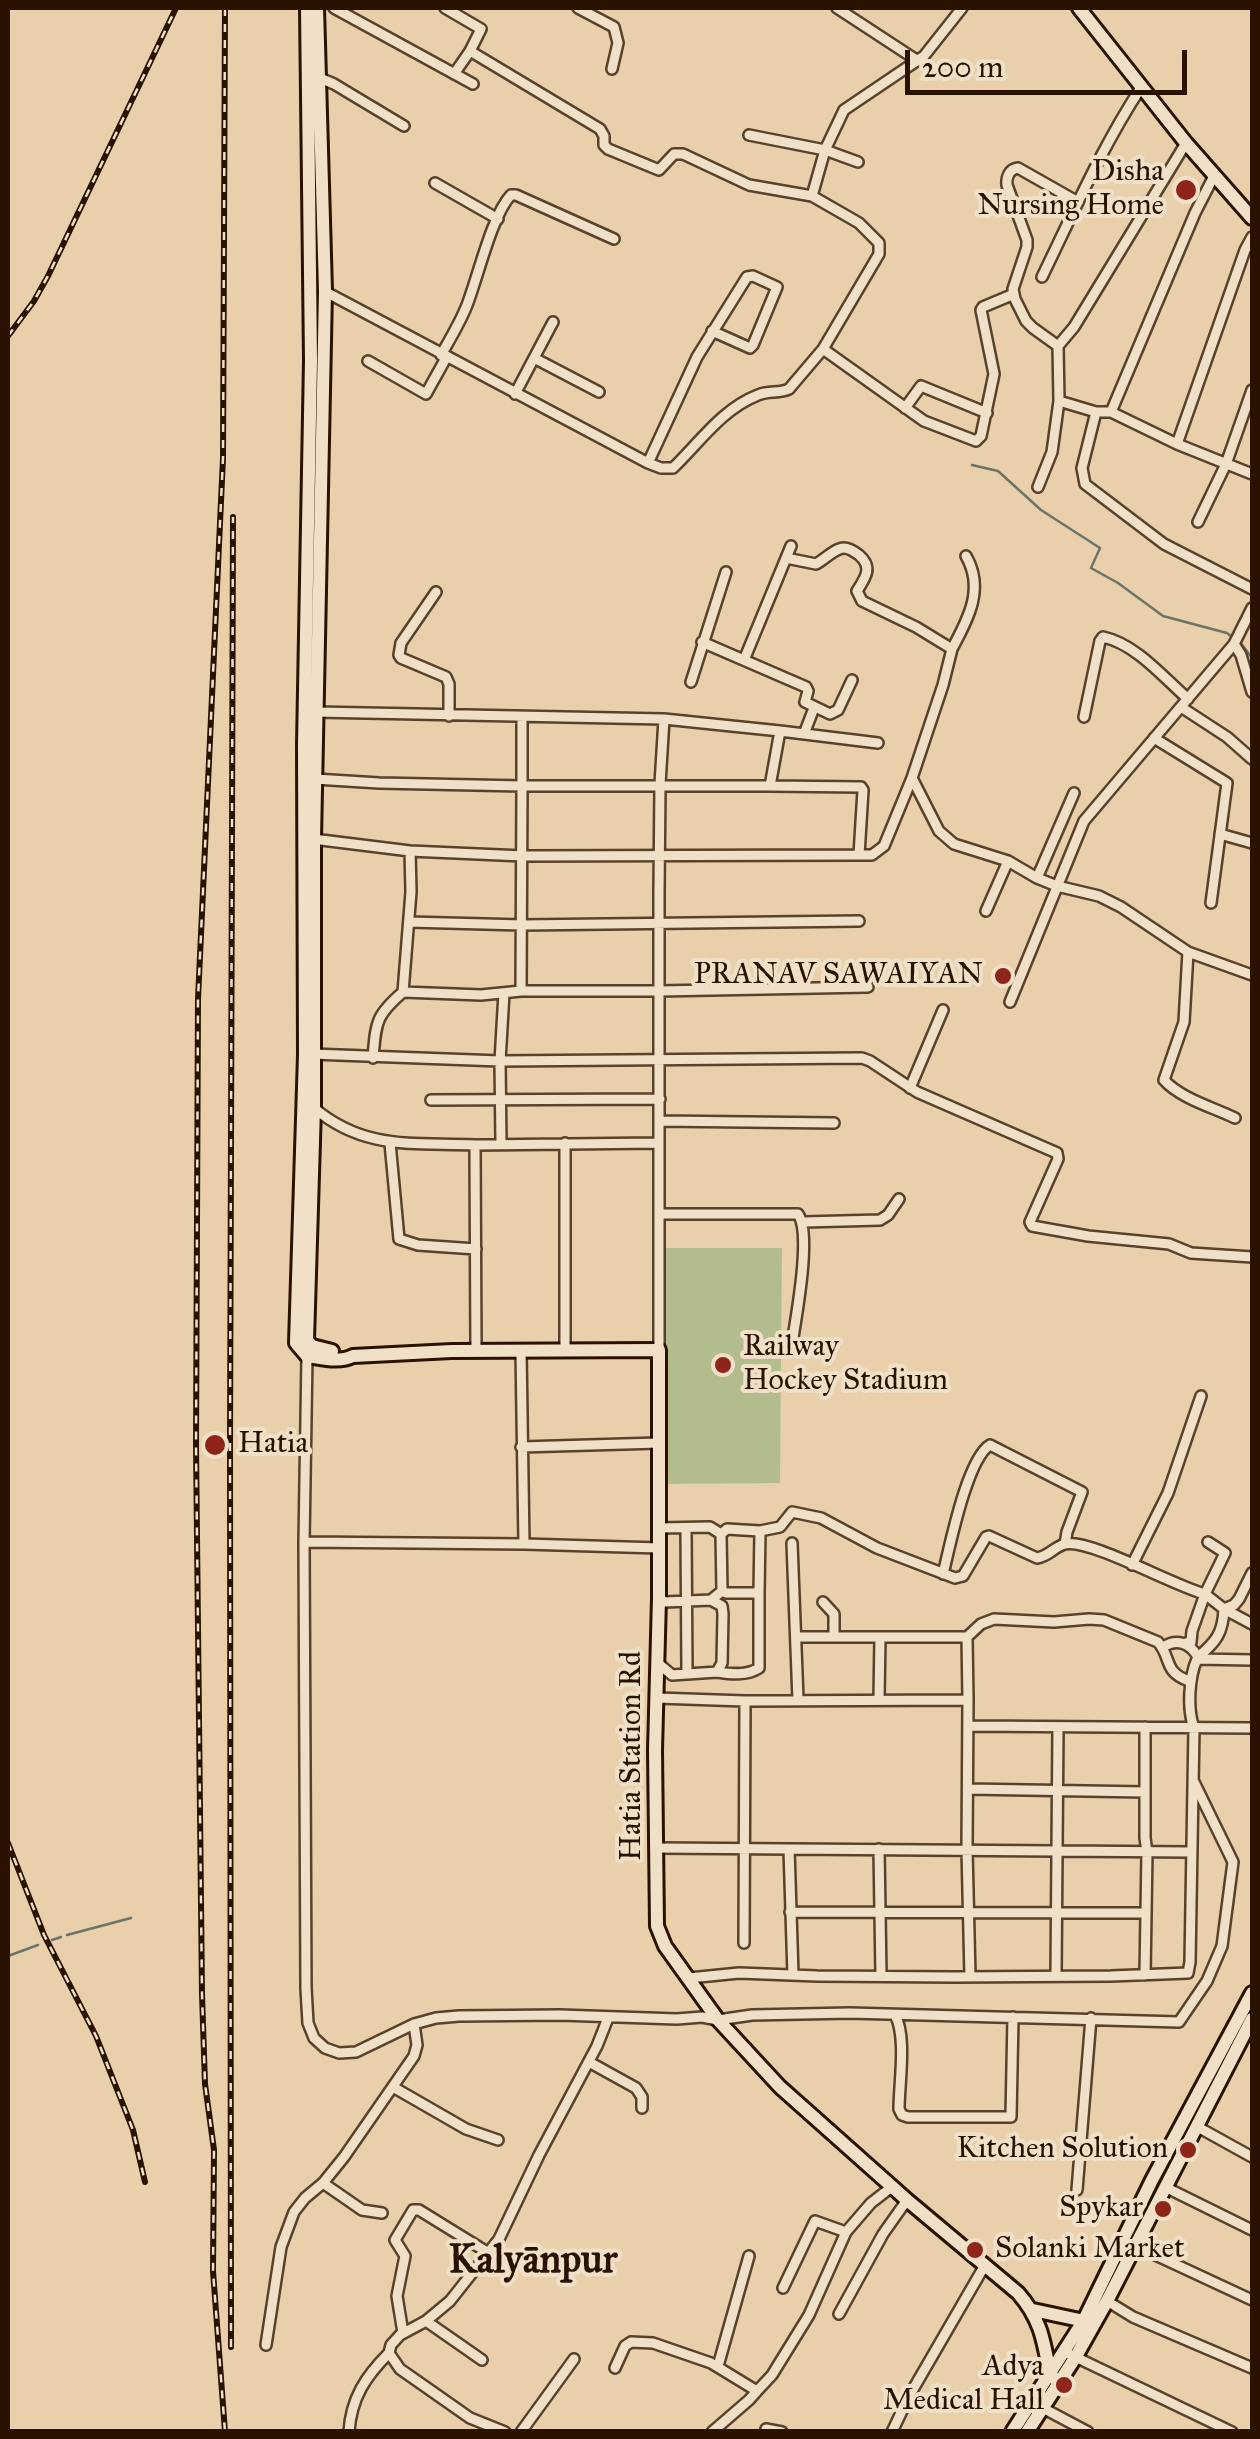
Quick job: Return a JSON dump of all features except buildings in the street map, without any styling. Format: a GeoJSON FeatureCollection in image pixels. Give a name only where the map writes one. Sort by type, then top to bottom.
{"type":"FeatureCollection","features":[{"type":"Feature","properties":{"kind":"street"},"geometry":{"type":"LineString","coordinates":[[308,8],[314,76],[318,290],[315,778],[309,838]]}},
{"type":"Feature","properties":{"kind":"street"},"geometry":{"type":"LineString","coordinates":[[314,76],[318,8]]}},
{"type":"Feature","properties":{"kind":"street"},"geometry":{"type":"LineString","coordinates":[[334,8],[472,84]]}},
{"type":"Feature","properties":{"kind":"street"},"geometry":{"type":"LineString","coordinates":[[445,8],[481,29],[454,74]]}},
{"type":"Feature","properties":{"kind":"street"},"geometry":{"type":"LineString","coordinates":[[578,8],[614,26],[618,43],[612,68]]}},
{"type":"Feature","properties":{"kind":"street"},"geometry":{"type":"LineString","coordinates":[[837,8],[918,61]]}},
{"type":"Feature","properties":{"kind":"street"},"geometry":{"type":"LineString","coordinates":[[812,196],[825,150],[844,110],[918,61],[962,8]]}},
{"type":"Feature","properties":{"kind":"street"},"geometry":{"type":"LineString","coordinates":[[1078,8],[1252,218]]}},
{"type":"Feature","properties":{"kind":"street"},"geometry":{"type":"LineString","coordinates":[[318,290],[661,468],[673,468],[734,407],[759,394],[789,389],[823,350],[880,247],[860,224],[812,196],[749,185],[678,153],[670,156],[662,170],[605,148],[600,129],[470,51]]}},
{"type":"Feature","properties":{"kind":"street"},"geometry":{"type":"LineString","coordinates":[[314,76],[404,126]]}},
{"type":"Feature","properties":{"kind":"street"},"geometry":{"type":"LineString","coordinates":[[1042,277],[1142,86]]}},
{"type":"Feature","properties":{"kind":"street"},"geometry":{"type":"LineString","coordinates":[[749,135],[825,150],[858,162]]}},
{"type":"Feature","properties":{"kind":"street"},"geometry":{"type":"LineString","coordinates":[[1038,487],[1052,452],[1059,401],[1058,346],[1074,327],[1186,143]]}},
{"type":"Feature","properties":{"kind":"street"},"geometry":{"type":"LineString","coordinates":[[1058,346],[1026,321],[1014,294],[1027,240],[1007,176],[1018,168],[1078,202]]}},
{"type":"Feature","properties":{"kind":"street"},"geometry":{"type":"LineString","coordinates":[[1111,412],[1194,213],[1215,174]]}},
{"type":"Feature","properties":{"kind":"street"},"geometry":{"type":"LineString","coordinates":[[434,183],[498,219]]}},
{"type":"Feature","properties":{"kind":"street"},"geometry":{"type":"LineString","coordinates":[[368,361],[426,394],[468,304],[507,198],[516,195],[614,239]]}},
{"type":"Feature","properties":{"kind":"street"},"geometry":{"type":"LineString","coordinates":[[1177,444],[1252,237]]}},
{"type":"Feature","properties":{"kind":"street"},"geometry":{"type":"LineString","coordinates":[[648,464],[683,384],[712,331],[746,277],[777,287],[750,348],[712,331]]}},
{"type":"Feature","properties":{"kind":"street"},"geometry":{"type":"LineString","coordinates":[[318,290],[309,1054],[296,1342],[307,1356],[304,1542],[308,2023],[314,2038],[324,2048],[339,2053],[356,2052],[414,2024],[459,2016],[718,2020],[752,2015],[850,2013],[1179,2022],[1207,1981],[1222,1946],[1232,1862],[1194,1782]]}},
{"type":"Feature","properties":{"kind":"street"},"geometry":{"type":"LineString","coordinates":[[823,350],[931,426],[972,442],[981,436],[994,374],[981,310],[1014,294]]}},
{"type":"Feature","properties":{"kind":"street"},"geometry":{"type":"LineString","coordinates":[[515,394],[552,322]]}},
{"type":"Feature","properties":{"kind":"street"},"geometry":{"type":"LineString","coordinates":[[534,358],[598,392]]}},
{"type":"Feature","properties":{"kind":"street"},"geometry":{"type":"LineString","coordinates":[[905,408],[921,386],[986,413]]}},
{"type":"Feature","properties":{"kind":"street"},"geometry":{"type":"LineString","coordinates":[[1198,522],[1226,464],[1252,390]]}},
{"type":"Feature","properties":{"kind":"street"},"geometry":{"type":"LineString","coordinates":[[1059,401],[1096,412],[1111,412],[1252,474]]}},
{"type":"Feature","properties":{"kind":"street"},"geometry":{"type":"LineString","coordinates":[[1096,412],[1082,468],[1084,484],[1177,552],[1252,588]]}},
{"type":"Feature","properties":{"kind":"street"},"geometry":{"type":"LineString","coordinates":[[744,660],[790,546]]}},
{"type":"Feature","properties":{"kind":"street"},"geometry":{"type":"LineString","coordinates":[[786,558],[816,564],[839,549],[854,551],[868,567],[857,591],[862,601],[952,649]]}},
{"type":"Feature","properties":{"kind":"street"},"geometry":{"type":"LineString","coordinates":[[309,838],[410,851],[523,856],[872,855],[884,846],[912,778],[952,649],[972,610],[974,575],[966,556]]}},
{"type":"Feature","properties":{"kind":"street"},"geometry":{"type":"LineString","coordinates":[[691,682],[726,572]]}},
{"type":"Feature","properties":{"kind":"street"},"geometry":{"type":"LineString","coordinates":[[436,592],[399,655],[446,677],[449,716]]}},
{"type":"Feature","properties":{"kind":"street"},"geometry":{"type":"LineString","coordinates":[[1010,1002],[1088,814],[1234,644],[1252,608]]}},
{"type":"Feature","properties":{"kind":"street"},"geometry":{"type":"LineString","coordinates":[[1084,717],[1104,637],[1132,650],[1184,703],[1252,760]]}},
{"type":"Feature","properties":{"kind":"street"},"geometry":{"type":"LineString","coordinates":[[702,642],[806,686],[806,702],[830,714],[836,713],[852,680]]}},
{"type":"Feature","properties":{"kind":"street"},"geometry":{"type":"LineString","coordinates":[[1234,644],[1252,692]]}},
{"type":"Feature","properties":{"kind":"street"},"geometry":{"type":"LineString","coordinates":[[804,734],[814,708]]}},
{"type":"Feature","properties":{"kind":"street"},"geometry":{"type":"LineString","coordinates":[[316,712],[664,719],[878,744]]}},
{"type":"Feature","properties":{"kind":"street"},"geometry":{"type":"LineString","coordinates":[[521,991],[522,717]]}},
{"type":"Feature","properties":{"kind":"street"},"geometry":{"type":"LineString","coordinates":[[307,1356],[332,1360],[476,1351],[659,1350],[660,784],[664,719]]}},
{"type":"Feature","properties":{"kind":"street"},"geometry":{"type":"LineString","coordinates":[[770,786],[780,730]]}},
{"type":"Feature","properties":{"kind":"street"},"geometry":{"type":"LineString","coordinates":[[1154,738],[1227,784],[1211,903]]}},
{"type":"Feature","properties":{"kind":"street"},"geometry":{"type":"LineString","coordinates":[[315,778],[522,786],[861,787],[860,855]]}},
{"type":"Feature","properties":{"kind":"street"},"geometry":{"type":"LineString","coordinates":[[912,778],[947,840],[1008,861],[1056,886],[1099,896],[1188,952],[1252,975]]}},
{"type":"Feature","properties":{"kind":"street"},"geometry":{"type":"LineString","coordinates":[[1037,878],[1074,793]]}},
{"type":"Feature","properties":{"kind":"street"},"geometry":{"type":"LineString","coordinates":[[1220,834],[1252,843]]}},
{"type":"Feature","properties":{"kind":"street"},"geometry":{"type":"LineString","coordinates":[[373,1058],[380,1014],[403,992],[411,892],[410,851]]}},
{"type":"Feature","properties":{"kind":"street"},"geometry":{"type":"LineString","coordinates":[[986,910],[1008,861]]}},
{"type":"Feature","properties":{"kind":"street"},"geometry":{"type":"LineString","coordinates":[[409,922],[522,925],[859,920]]}},
{"type":"Feature","properties":{"kind":"street"},"geometry":{"type":"LineString","coordinates":[[1188,952],[1184,1022],[1164,1080],[1166,1085],[1234,1118]]}},
{"type":"Feature","properties":{"kind":"street"},"geometry":{"type":"LineString","coordinates":[[403,992],[481,995],[521,991],[868,987]]}},
{"type":"Feature","properties":{"kind":"street"},"geometry":{"type":"LineString","coordinates":[[500,1144],[504,993]]}},
{"type":"Feature","properties":{"kind":"street"},"geometry":{"type":"LineString","coordinates":[[910,1088],[942,1010]]}},
{"type":"Feature","properties":{"kind":"street"},"geometry":{"type":"LineString","coordinates":[[309,1054],[500,1060],[862,1058],[910,1088],[1057,1154],[1030,1222],[1032,1226],[1169,1244],[1190,1253],[1252,1257]]}},
{"type":"Feature","properties":{"kind":"street"},"geometry":{"type":"LineString","coordinates":[[309,1054],[314,1108],[307,1340],[322,1350],[353,1356]]}},
{"type":"Feature","properties":{"kind":"street"},"geometry":{"type":"LineString","coordinates":[[431,1100],[660,1099]]}},
{"type":"Feature","properties":{"kind":"street"},"geometry":{"type":"LineString","coordinates":[[314,1108],[328,1120],[390,1144],[660,1144]]}},
{"type":"Feature","properties":{"kind":"street"},"geometry":{"type":"LineString","coordinates":[[660,1121],[834,1123]]}},
{"type":"Feature","properties":{"kind":"street"},"geometry":{"type":"LineString","coordinates":[[564,1143],[565,1351]]}},
{"type":"Feature","properties":{"kind":"street"},"geometry":{"type":"LineString","coordinates":[[390,1144],[398,1239],[418,1245],[476,1249]]}},
{"type":"Feature","properties":{"kind":"street"},"geometry":{"type":"LineString","coordinates":[[475,1145],[476,1351]]}},
{"type":"Feature","properties":{"kind":"street"},"geometry":{"type":"LineString","coordinates":[[804,1222],[880,1220],[888,1216],[899,1200]]}},
{"type":"Feature","properties":{"kind":"street"},"geometry":{"type":"LineString","coordinates":[[660,1214],[798,1214],[804,1222],[792,1344]]}},
{"type":"Feature","properties":{"kind":"street","name":"Hatia Station Rd"},"geometry":{"type":"LineString","coordinates":[[659,1350],[657,1926],[666,1946],[718,2020],[780,2087],[1033,2310]]}},
{"type":"Feature","properties":{"kind":"street"},"geometry":{"type":"LineString","coordinates":[[520,1351],[524,1544]]}},
{"type":"Feature","properties":{"kind":"street"},"geometry":{"type":"LineString","coordinates":[[1132,1565],[1168,1493],[1201,1396]]}},
{"type":"Feature","properties":{"kind":"street"},"geometry":{"type":"LineString","coordinates":[[521,1447],[658,1444]]}},
{"type":"Feature","properties":{"kind":"street"},"geometry":{"type":"LineString","coordinates":[[721,1534],[727,1529],[775,1530],[792,1512],[815,1516],[877,1548],[943,1574],[955,1578],[963,1576],[989,1536],[1037,1558],[1064,1544],[1082,1496],[1080,1489],[994,1446],[986,1446],[969,1480],[943,1574]]}},
{"type":"Feature","properties":{"kind":"street"},"geometry":{"type":"LineString","coordinates":[[659,1528],[710,1527],[721,1534]]}},
{"type":"Feature","properties":{"kind":"street"},"geometry":{"type":"LineString","coordinates":[[686,1528],[688,1674]]}},
{"type":"Feature","properties":{"kind":"street"},"geometry":{"type":"LineString","coordinates":[[658,1664],[672,1675],[753,1672],[759,1668],[760,1531]]}},
{"type":"Feature","properties":{"kind":"street"},"geometry":{"type":"LineString","coordinates":[[721,1534],[722,1591]]}},
{"type":"Feature","properties":{"kind":"street"},"geometry":{"type":"LineString","coordinates":[[304,1542],[659,1548]]}},
{"type":"Feature","properties":{"kind":"street"},"geometry":{"type":"LineString","coordinates":[[1163,1648],[1191,1642],[1192,1630],[1225,1553],[1208,1542]]}},
{"type":"Feature","properties":{"kind":"street"},"geometry":{"type":"LineString","coordinates":[[792,1543],[798,1700]]}},
{"type":"Feature","properties":{"kind":"street"},"geometry":{"type":"LineString","coordinates":[[1064,1544],[1098,1550],[1206,1594],[1252,1624]]}},
{"type":"Feature","properties":{"kind":"street"},"geometry":{"type":"LineString","coordinates":[[1224,1609],[1234,1606],[1252,1573]]}},
{"type":"Feature","properties":{"kind":"street"},"geometry":{"type":"LineString","coordinates":[[722,1591],[759,1592]]}},
{"type":"Feature","properties":{"kind":"street"},"geometry":{"type":"LineString","coordinates":[[711,1600],[722,1591]]}},
{"type":"Feature","properties":{"kind":"street"},"geometry":{"type":"LineString","coordinates":[[659,1598],[665,1602],[711,1600],[722,1606],[722,1663],[717,1672]]}},
{"type":"Feature","properties":{"kind":"street"},"geometry":{"type":"LineString","coordinates":[[823,1602],[834,1614],[834,1637]]}},
{"type":"Feature","properties":{"kind":"street"},"geometry":{"type":"LineString","coordinates":[[689,1978],[729,1973],[1056,1976],[1188,1972],[1194,1782],[1189,1681],[1197,1658],[1223,1626],[1224,1609]]}},
{"type":"Feature","properties":{"kind":"street"},"geometry":{"type":"LineString","coordinates":[[796,1636],[967,1637],[981,1624],[994,1620],[1104,1620],[1158,1642],[1173,1672],[1189,1681]]}},
{"type":"Feature","properties":{"kind":"street"},"geometry":{"type":"LineString","coordinates":[[879,1698],[880,1637]]}},
{"type":"Feature","properties":{"kind":"street"},"geometry":{"type":"LineString","coordinates":[[967,1637],[970,1976]]}},
{"type":"Feature","properties":{"kind":"street"},"geometry":{"type":"LineString","coordinates":[[1186,1643],[1193,1647],[1197,1658]]}},
{"type":"Feature","properties":{"kind":"street"},"geometry":{"type":"LineString","coordinates":[[1197,1658],[1252,1660]]}},
{"type":"Feature","properties":{"kind":"street"},"geometry":{"type":"LineString","coordinates":[[657,1698],[968,1700]]}},
{"type":"Feature","properties":{"kind":"street"},"geometry":{"type":"LineString","coordinates":[[744,1943],[745,1701]]}},
{"type":"Feature","properties":{"kind":"street"},"geometry":{"type":"LineString","coordinates":[[968,1726],[1252,1728]]}},
{"type":"Feature","properties":{"kind":"street"},"geometry":{"type":"LineString","coordinates":[[1056,1976],[1058,1727]]}},
{"type":"Feature","properties":{"kind":"street"},"geometry":{"type":"LineString","coordinates":[[1145,1727],[1145,1975]]}},
{"type":"Feature","properties":{"kind":"street"},"geometry":{"type":"LineString","coordinates":[[968,1789],[1145,1792]]}},
{"type":"Feature","properties":{"kind":"street"},"geometry":{"type":"LineString","coordinates":[[657,1848],[1191,1852]]}},
{"type":"Feature","properties":{"kind":"street"},"geometry":{"type":"LineString","coordinates":[[789,1849],[792,1976]]}},
{"type":"Feature","properties":{"kind":"street"},"geometry":{"type":"LineString","coordinates":[[879,1849],[881,1976]]}},
{"type":"Feature","properties":{"kind":"street"},"geometry":{"type":"LineString","coordinates":[[790,1912],[1146,1913]]}},
{"type":"Feature","properties":{"kind":"street"},"geometry":{"type":"LineString","coordinates":[[1012,2432],[1037,2406],[1089,2322],[1160,2165],[1252,1993]]}},
{"type":"Feature","properties":{"kind":"street"},"geometry":{"type":"LineString","coordinates":[[896,2015],[901,2038],[898,2109],[908,2117],[1011,2117],[1013,2018]]}},
{"type":"Feature","properties":{"kind":"street"},"geometry":{"type":"LineString","coordinates":[[349,2432],[364,2380],[403,2333],[426,2321],[450,2301],[506,2226],[608,2018]]}},
{"type":"Feature","properties":{"kind":"street"},"geometry":{"type":"LineString","coordinates":[[1077,2190],[1091,2018]]}},
{"type":"Feature","properties":{"kind":"street"},"geometry":{"type":"LineString","coordinates":[[1089,2322],[1107,2301],[1252,2019]]}},
{"type":"Feature","properties":{"kind":"street"},"geometry":{"type":"LineString","coordinates":[[266,2345],[286,2230],[294,2212],[344,2158],[414,2056],[418,2045],[414,2024]]}},
{"type":"Feature","properties":{"kind":"street"},"geometry":{"type":"LineString","coordinates":[[589,2062],[636,2088],[642,2097],[642,2108]]}},
{"type":"Feature","properties":{"kind":"street"},"geometry":{"type":"LineString","coordinates":[[393,2087],[455,2124],[498,2140]]}},
{"type":"Feature","properties":{"kind":"street"},"geometry":{"type":"LineString","coordinates":[[1196,2126],[1252,2157]]}},
{"type":"Feature","properties":{"kind":"street"},"geometry":{"type":"LineString","coordinates":[[323,2183],[362,2210],[382,2214]]}},
{"type":"Feature","properties":{"kind":"street"},"geometry":{"type":"LineString","coordinates":[[712,2432],[750,2400],[772,2374],[809,2315],[846,2232],[871,2203],[893,2186]]}},
{"type":"Feature","properties":{"kind":"street"},"geometry":{"type":"LineString","coordinates":[[1165,2187],[1252,2230]]}},
{"type":"Feature","properties":{"kind":"street"},"geometry":{"type":"LineString","coordinates":[[839,2314],[883,2234],[907,2200]]}},
{"type":"Feature","properties":{"kind":"street"},"geometry":{"type":"LineString","coordinates":[[403,2333],[397,2296],[406,2260],[395,2240],[413,2210],[487,2252]]}},
{"type":"Feature","properties":{"kind":"street"},"geometry":{"type":"LineString","coordinates":[[782,2288],[815,2222],[846,2232]]}},
{"type":"Feature","properties":{"kind":"street"},"geometry":{"type":"LineString","coordinates":[[1136,2246],[1252,2300]]}},
{"type":"Feature","properties":{"kind":"street"},"geometry":{"type":"LineString","coordinates":[[718,2366],[749,2256]]}},
{"type":"Feature","properties":{"kind":"street"},"geometry":{"type":"LineString","coordinates":[[892,2432],[985,2265]]}},
{"type":"Feature","properties":{"kind":"street"},"geometry":{"type":"LineString","coordinates":[[1107,2301],[1133,2317],[1252,2368]]}},
{"type":"Feature","properties":{"kind":"street"},"geometry":{"type":"LineString","coordinates":[[1033,2310],[1089,2322]]}},
{"type":"Feature","properties":{"kind":"street"},"geometry":{"type":"LineString","coordinates":[[1033,2310],[1055,2379]]}},
{"type":"Feature","properties":{"kind":"street"},"geometry":{"type":"LineString","coordinates":[[426,2321],[482,2360]]}},
{"type":"Feature","properties":{"kind":"street"},"geometry":{"type":"LineString","coordinates":[[615,2368],[624,2346],[631,2342],[653,2343],[718,2366],[757,2391]]}},
{"type":"Feature","properties":{"kind":"street"},"geometry":{"type":"LineString","coordinates":[[388,2354],[400,2368],[470,2418],[505,2432]]}},
{"type":"Feature","properties":{"kind":"street"},"geometry":{"type":"LineString","coordinates":[[1070,2355],[1232,2432]]}},
{"type":"Feature","properties":{"kind":"street"},"geometry":{"type":"LineString","coordinates":[[521,2432],[574,2359]]}},
{"type":"Feature","properties":{"kind":"street"},"geometry":{"type":"LineString","coordinates":[[1027,2432],[1037,2406]]}},
{"type":"Feature","properties":{"kind":"street"},"geometry":{"type":"LineString","coordinates":[[1037,2406],[1088,2432]]}},
{"type":"Feature","properties":{"kind":"street"},"geometry":{"type":"LineString","coordinates":[[766,2429],[782,2432]]}},
{"type":"Feature","properties":{"kind":"green space","name":"Railway Hockey Stadium"},"geometry":{"type":"Polygon","coordinates":[[[666,1248],[782,1248],[780,1483],[663,1484],[666,1248]]]}},
{"type":"Feature","properties":{"kind":"waterway"},"geometry":{"type":"LineString","coordinates":[[972,465],[998,471],[1041,510],[1100,548],[1091,568],[1163,616],[1232,637]]}},
{"type":"Feature","properties":{"kind":"waterway"},"geometry":{"type":"LineString","coordinates":[[1240,642],[1252,658]]}},
{"type":"Feature","properties":{"kind":"waterway"},"geometry":{"type":"LineString","coordinates":[[67,1935],[131,1918]]}},
{"type":"Feature","properties":{"kind":"waterway"},"geometry":{"type":"LineString","coordinates":[[52,1940],[61,1937]]}},
{"type":"Feature","properties":{"kind":"waterway"},"geometry":{"type":"LineString","coordinates":[[8,1956],[38,1945]]}},
{"type":"Feature","properties":{"kind":"railway"},"geometry":{"type":"LineString","coordinates":[[8,336],[48,276],[176,8]]}},
{"type":"Feature","properties":{"kind":"railway"},"geometry":{"type":"LineString","coordinates":[[225,8],[223,458],[198,999],[196,1445],[202,1994],[205,2084],[214,2150],[213,2271],[225,2432]]}},
{"type":"Feature","properties":{"kind":"railway"},"geometry":{"type":"LineString","coordinates":[[231,2347],[233,517]]}},
{"type":"Feature","properties":{"kind":"railway"},"geometry":{"type":"LineString","coordinates":[[8,1843],[44,1935],[96,2036],[133,2130],[145,2182]]}},
{"type":"Feature","properties":{"kind":"place","name":"Disha Nursing Home"},"geometry":{"type":"Point","coordinates":[1186,190]}},
{"type":"Feature","properties":{"kind":"place","name":"PRANAV SAWAIYAN"},"geometry":{"type":"Point","coordinates":[1003,976]}},
{"type":"Feature","properties":{"kind":"place","name":"Railway Hockey Stadium"},"geometry":{"type":"Point","coordinates":[723,1365]}},
{"type":"Feature","properties":{"kind":"place","name":"Hatia"},"geometry":{"type":"Point","coordinates":[215,1445]}},
{"type":"Feature","properties":{"kind":"place","name":"Kitchen Solution"},"geometry":{"type":"Point","coordinates":[1188,2150]}},
{"type":"Feature","properties":{"kind":"place","name":"Spykar"},"geometry":{"type":"Point","coordinates":[1163,2209]}},
{"type":"Feature","properties":{"kind":"place","name":"Solanki Market"},"geometry":{"type":"Point","coordinates":[975,2250]}},
{"type":"Feature","properties":{"kind":"place","name":"Adya Medical Hall"},"geometry":{"type":"Point","coordinates":[1064,2385]}},
{"type":"Feature","properties":{"kind":"district","name":"Kalyānpur"},"geometry":{"type":"Point","coordinates":[533,2262]}}]}
